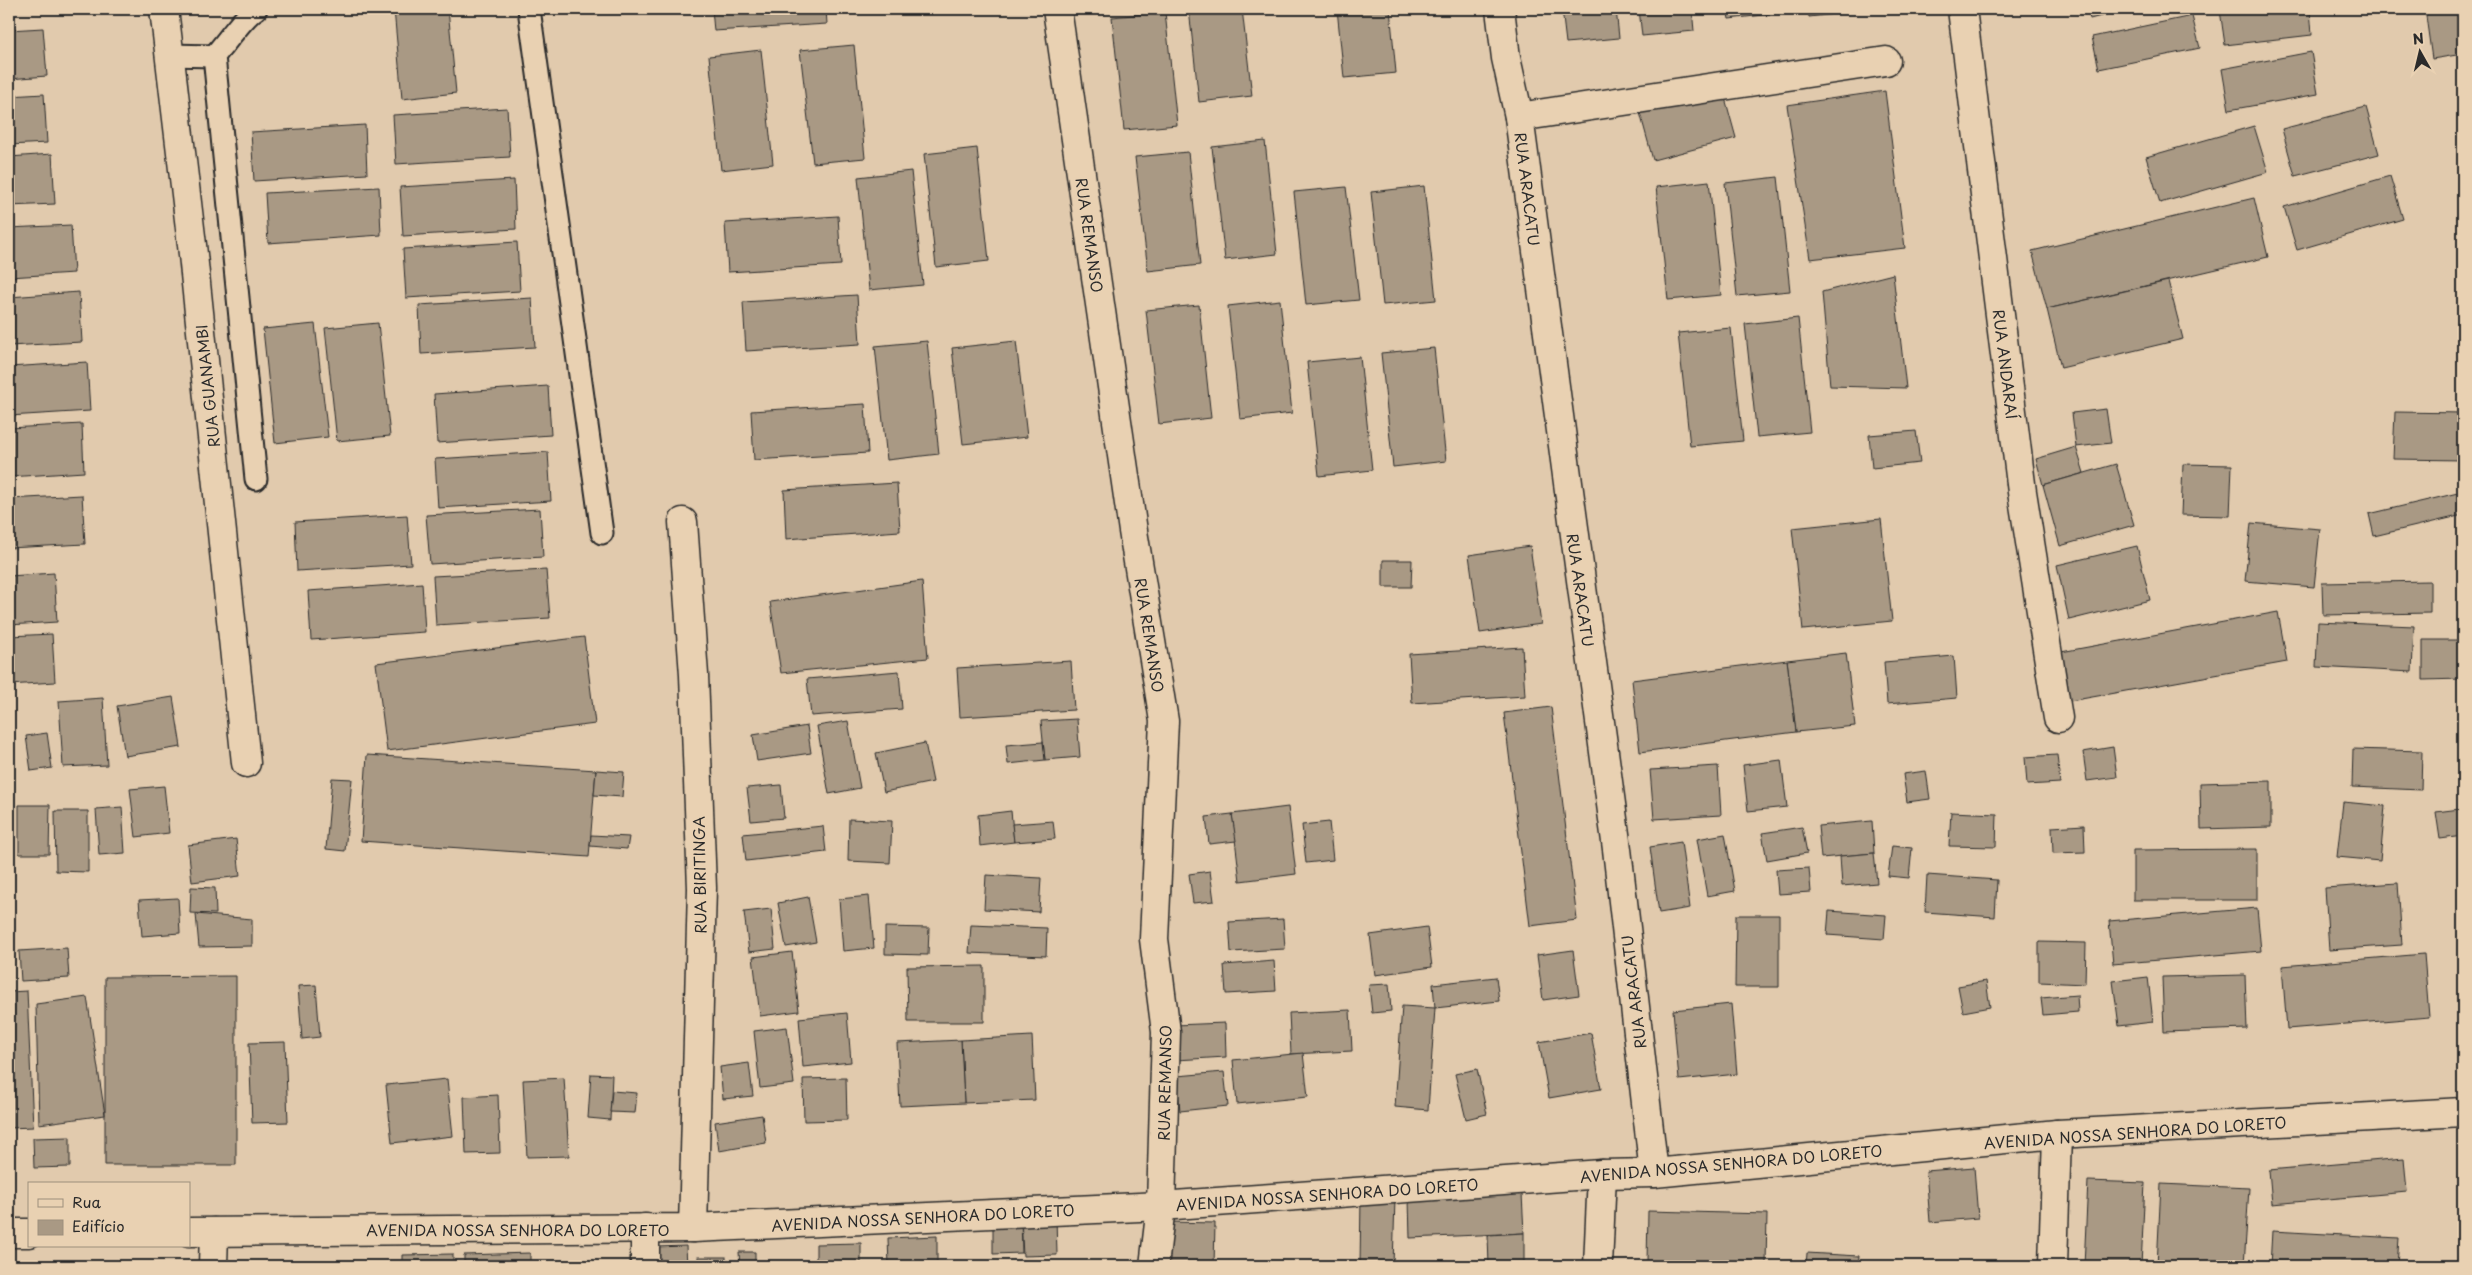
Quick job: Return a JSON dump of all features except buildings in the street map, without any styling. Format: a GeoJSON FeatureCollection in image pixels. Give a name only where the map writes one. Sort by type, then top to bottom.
{"type":"FeatureCollection","features":[{"type":"Feature","properties":{"kind":"street","name":"RUA GUANAMBI"},"geometry":{"type":"LineString","coordinates":[[164,9],[192,245],[246,763]]}},
{"type":"Feature","properties":{"kind":"street","name":"RUA REMANSO"},"geometry":{"type":"LineString","coordinates":[[1057,9],[1133,531],[1164,721],[1154,939],[1166,1032],[1161,1206],[1154,1266]]}},
{"type":"Feature","properties":{"kind":"street","name":"RUA ARACATU"},"geometry":{"type":"LineString","coordinates":[[1500,9],[1506,58],[1519,117],[1617,849],[1654,1173]]}},
{"type":"Feature","properties":{"kind":"street","name":"RUA ANDARAÍ"},"geometry":{"type":"LineString","coordinates":[[1962,9],[2022,492],[2058,718]]}},
{"type":"Feature","properties":{"kind":"street"},"geometry":{"type":"LineString","coordinates":[[1519,117],[1886,61]]}},
{"type":"Feature","properties":{"kind":"street","name":"RUA BIRITINGA"},"geometry":{"type":"LineString","coordinates":[[683,522],[694,675],[702,888],[693,1228]]}},
{"type":"Feature","properties":{"kind":"street","name":"AVENIDA NOSSA SENHORA DO LORETO"},"geometry":{"type":"LineString","coordinates":[[202,1232],[693,1228],[1161,1206],[1602,1174],[1654,1173],[2057,1134],[2463,1112]]}},
{"type":"Feature","properties":{"kind":"street"},"geometry":{"type":"LineString","coordinates":[[2053,1266],[2057,1134]]}},
{"type":"Feature","properties":{"kind":"street"},"geometry":{"type":"LineString","coordinates":[[1598,1266],[1602,1174]]}},
{"type":"Feature","properties":{"kind":"street"},"geometry":{"type":"LineString","coordinates":[[645,1228],[645,1266]]}},
{"type":"Feature","properties":{"kind":"street"},"geometry":{"type":"LineString","coordinates":[[202,1232],[213,1266]]}},
{"type":"Feature","properties":{"kind":"street"},"geometry":{"type":"LineString","coordinates":[[9,1233],[28,1233]]}},
{"type":"Feature","properties":{"kind":"lane"},"geometry":{"type":"LineString","coordinates":[[256,9],[247,14],[241,26],[214,56],[256,479]]}},
{"type":"Feature","properties":{"kind":"lane"},"geometry":{"type":"LineString","coordinates":[[529,9],[602,533]]}},
{"type":"Feature","properties":{"kind":"lane"},"geometry":{"type":"LineString","coordinates":[[169,55],[214,56]]}}]}
